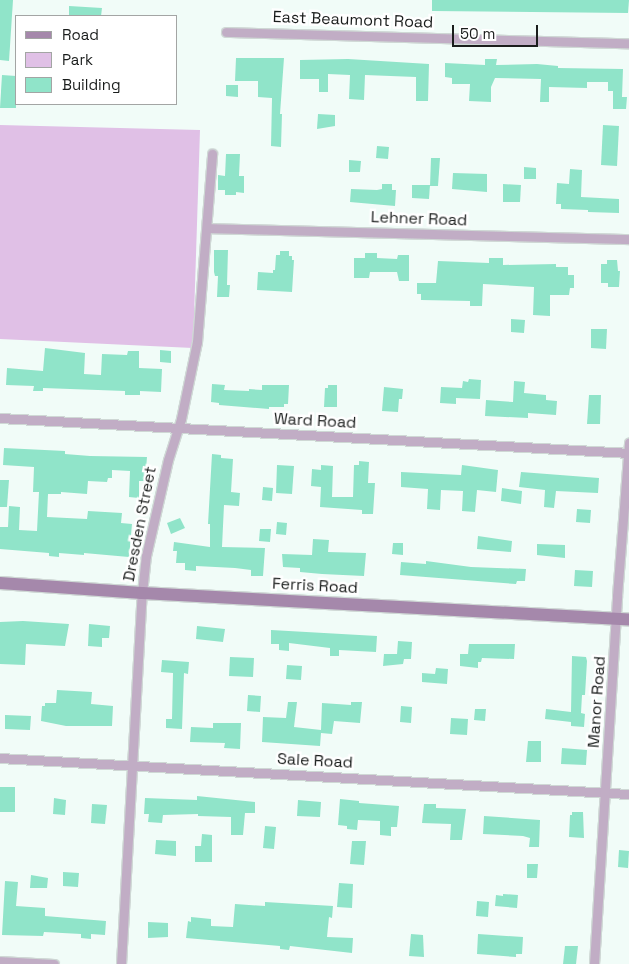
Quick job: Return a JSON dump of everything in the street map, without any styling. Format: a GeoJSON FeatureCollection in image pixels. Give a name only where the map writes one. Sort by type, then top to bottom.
{"type":"FeatureCollection","features":[{"type":"Feature","properties":{"kind":"main road","name":"Ferris Road"},"geometry":{"type":"LineString","coordinates":[[0,583],[142,593],[623,619]]}},
{"type":"Feature","properties":{"kind":"street","name":"East Beaumont Road"},"geometry":{"type":"LineString","coordinates":[[226,32],[629,43]]}},
{"type":"Feature","properties":{"kind":"street","name":"Dresden Street"},"geometry":{"type":"LineString","coordinates":[[121,964],[142,593],[146,556],[197,342],[208,228],[212,154]]}},
{"type":"Feature","properties":{"kind":"street","name":"Lehner Road"},"geometry":{"type":"LineString","coordinates":[[208,228],[629,239]]}},
{"type":"Feature","properties":{"kind":"street","name":"Ward Road"},"geometry":{"type":"LineString","coordinates":[[0,418],[628,453]]}},
{"type":"Feature","properties":{"kind":"street","name":"Manor Road"},"geometry":{"type":"LineString","coordinates":[[594,964],[606,792],[623,619],[629,442]]}},
{"type":"Feature","properties":{"kind":"street","name":"Sale Road"},"geometry":{"type":"LineString","coordinates":[[0,758],[629,794]]}},
{"type":"Feature","properties":{"kind":"street"},"geometry":{"type":"LineString","coordinates":[[0,961],[54,964]]}},
{"type":"Feature","properties":{"kind":"green space"},"geometry":{"type":"Polygon","coordinates":[[[0,125],[200,130],[193,348],[0,339],[0,125]]]}},
{"type":"Feature","properties":{"kind":"building"},"geometry":{"type":"Polygon","coordinates":[[[0,0],[13,0],[9,61],[0,60],[0,0]]]}},
{"type":"Feature","properties":{"kind":"building"},"geometry":{"type":"Polygon","coordinates":[[[432,0],[629,0],[628,13],[432,11],[432,0]]]}},
{"type":"Feature","properties":{"kind":"building"},"geometry":{"type":"Polygon","coordinates":[[[69,6],[102,8],[101,15],[69,15],[69,6]]]}},
{"type":"Feature","properties":{"kind":"building"},"geometry":{"type":"Polygon","coordinates":[[[236,58],[284,58],[280,114],[282,114],[281,147],[271,146],[272,98],[258,97],[258,81],[235,81],[236,58]]]}},
{"type":"Feature","properties":{"kind":"building"},"geometry":{"type":"Polygon","coordinates":[[[348,59],[429,64],[428,101],[416,101],[416,77],[365,75],[364,100],[349,99],[350,75],[328,74],[328,92],[319,92],[319,79],[300,79],[300,60],[348,59]]]}},
{"type":"Feature","properties":{"kind":"building"},"geometry":{"type":"Polygon","coordinates":[[[485,59],[497,59],[496,65],[537,64],[558,66],[558,68],[623,69],[622,97],[627,97],[626,109],[613,109],[613,91],[608,91],[608,82],[587,82],[587,88],[549,87],[549,102],[540,102],[541,79],[495,78],[491,87],[491,102],[469,101],[470,84],[452,84],[452,78],[445,77],[445,63],[485,65],[485,59]]]}},
{"type":"Feature","properties":{"kind":"building"},"geometry":{"type":"Polygon","coordinates":[[[2,75],[15,76],[16,108],[0,108],[2,75]]]}},
{"type":"Feature","properties":{"kind":"building"},"geometry":{"type":"Polygon","coordinates":[[[226,85],[238,85],[238,97],[226,96],[226,85]]]}},
{"type":"Feature","properties":{"kind":"building"},"geometry":{"type":"Polygon","coordinates":[[[318,114],[335,115],[335,126],[317,129],[318,114]]]}},
{"type":"Feature","properties":{"kind":"building"},"geometry":{"type":"Polygon","coordinates":[[[603,125],[619,126],[617,166],[601,165],[603,125]]]}},
{"type":"Feature","properties":{"kind":"building"},"geometry":{"type":"Polygon","coordinates":[[[377,146],[389,147],[388,159],[376,158],[377,146]]]}},
{"type":"Feature","properties":{"kind":"building"},"geometry":{"type":"Polygon","coordinates":[[[226,154],[240,154],[239,176],[244,176],[244,193],[236,192],[236,195],[225,195],[225,190],[218,190],[218,175],[225,176],[226,154]]]}},
{"type":"Feature","properties":{"kind":"building"},"geometry":{"type":"Polygon","coordinates":[[[431,158],[440,158],[438,186],[430,186],[431,158]]]}},
{"type":"Feature","properties":{"kind":"building"},"geometry":{"type":"Polygon","coordinates":[[[349,160],[361,161],[360,172],[349,172],[349,160]]]}},
{"type":"Feature","properties":{"kind":"building"},"geometry":{"type":"Polygon","coordinates":[[[524,167],[536,168],[536,179],[524,179],[524,167]]]}},
{"type":"Feature","properties":{"kind":"building"},"geometry":{"type":"Polygon","coordinates":[[[570,169],[582,170],[581,197],[619,199],[619,213],[561,209],[561,204],[556,204],[557,183],[569,184],[570,169]]]}},
{"type":"Feature","properties":{"kind":"building"},"geometry":{"type":"Polygon","coordinates":[[[453,173],[487,174],[487,192],[452,189],[453,173]]]}},
{"type":"Feature","properties":{"kind":"building"},"geometry":{"type":"Polygon","coordinates":[[[382,184],[392,184],[392,190],[396,190],[395,206],[350,202],[351,189],[377,190],[382,189],[382,184]]]}},
{"type":"Feature","properties":{"kind":"building"},"geometry":{"type":"Polygon","coordinates":[[[503,184],[521,185],[520,202],[503,202],[503,184]]]}},
{"type":"Feature","properties":{"kind":"building"},"geometry":{"type":"Polygon","coordinates":[[[412,185],[430,185],[429,199],[412,198],[412,185]]]}},
{"type":"Feature","properties":{"kind":"building"},"geometry":{"type":"Polygon","coordinates":[[[214,250],[228,250],[227,285],[230,285],[229,297],[217,297],[218,276],[215,276],[214,272],[214,250]]]}},
{"type":"Feature","properties":{"kind":"building"},"geometry":{"type":"Polygon","coordinates":[[[280,251],[289,251],[289,256],[292,256],[292,260],[294,260],[292,292],[257,290],[258,272],[273,273],[276,255],[280,255],[280,251]]]}},
{"type":"Feature","properties":{"kind":"building"},"geometry":{"type":"Polygon","coordinates":[[[365,253],[377,253],[377,258],[397,259],[398,255],[409,255],[409,281],[399,281],[397,272],[370,272],[369,278],[354,278],[354,258],[365,258],[365,253]]]}},
{"type":"Feature","properties":{"kind":"building"},"geometry":{"type":"Polygon","coordinates":[[[489,258],[503,258],[503,265],[556,264],[556,267],[568,267],[568,275],[574,275],[574,288],[570,288],[569,295],[550,295],[550,316],[533,315],[534,287],[483,284],[482,306],[470,306],[470,301],[421,300],[421,294],[417,294],[417,283],[436,283],[438,261],[489,263],[489,258]]]}},
{"type":"Feature","properties":{"kind":"building"},"geometry":{"type":"Polygon","coordinates":[[[607,260],[617,260],[618,271],[620,271],[619,287],[608,287],[608,283],[601,283],[601,264],[607,264],[607,260]]]}},
{"type":"Feature","properties":{"kind":"building"},"geometry":{"type":"Polygon","coordinates":[[[511,319],[525,320],[524,333],[511,332],[511,319]]]}},
{"type":"Feature","properties":{"kind":"building"},"geometry":{"type":"Polygon","coordinates":[[[591,329],[607,329],[606,349],[591,348],[591,329]]]}},
{"type":"Feature","properties":{"kind":"building"},"geometry":{"type":"Polygon","coordinates":[[[45,348],[85,353],[84,374],[101,375],[102,354],[127,355],[128,351],[139,351],[139,368],[162,369],[161,392],[140,391],[140,395],[125,395],[125,391],[43,388],[43,391],[33,391],[34,386],[6,385],[7,368],[43,371],[45,348]]]}},
{"type":"Feature","properties":{"kind":"building"},"geometry":{"type":"Polygon","coordinates":[[[160,350],[171,351],[171,363],[160,362],[160,350]]]}},
{"type":"Feature","properties":{"kind":"building"},"geometry":{"type":"Polygon","coordinates":[[[469,379],[481,380],[480,399],[456,398],[456,404],[440,403],[441,387],[462,388],[463,381],[468,382],[469,379]]]}},
{"type":"Feature","properties":{"kind":"building"},"geometry":{"type":"Polygon","coordinates":[[[514,381],[525,382],[524,393],[546,395],[546,400],[557,401],[556,415],[528,413],[528,418],[485,416],[486,400],[513,402],[514,381]]]}},
{"type":"Feature","properties":{"kind":"building"},"geometry":{"type":"Polygon","coordinates":[[[212,384],[225,385],[224,390],[249,391],[249,389],[262,390],[262,385],[289,385],[288,404],[284,404],[284,407],[269,407],[269,409],[219,405],[219,403],[211,402],[212,384]]]}},
{"type":"Feature","properties":{"kind":"building"},"geometry":{"type":"Polygon","coordinates":[[[328,385],[337,385],[337,407],[324,407],[325,388],[328,388],[328,385]]]}},
{"type":"Feature","properties":{"kind":"building"},"geometry":{"type":"Polygon","coordinates":[[[384,387],[403,389],[402,399],[399,399],[398,412],[382,411],[384,387]]]}},
{"type":"Feature","properties":{"kind":"building"},"geometry":{"type":"Polygon","coordinates":[[[589,395],[601,395],[600,424],[587,424],[589,395]]]}},
{"type":"Feature","properties":{"kind":"building"},"geometry":{"type":"Polygon","coordinates":[[[4,448],[65,451],[65,454],[90,456],[147,457],[145,481],[139,481],[139,498],[129,497],[130,471],[112,470],[112,478],[108,478],[107,482],[88,481],[87,494],[61,492],[61,494],[48,494],[47,517],[87,519],[88,511],[122,513],[121,523],[132,524],[129,557],[59,553],[59,557],[49,556],[49,553],[0,549],[0,527],[8,527],[9,506],[20,507],[19,530],[37,531],[39,492],[33,492],[34,467],[3,465],[4,448]]]}},
{"type":"Feature","properties":{"kind":"building"},"geometry":{"type":"Polygon","coordinates":[[[212,454],[221,455],[221,458],[233,459],[231,492],[240,493],[239,506],[224,505],[222,547],[265,548],[263,576],[251,576],[251,570],[235,568],[196,566],[196,571],[185,570],[185,563],[176,563],[177,551],[173,551],[174,542],[210,547],[210,524],[208,524],[212,454]]]}},
{"type":"Feature","properties":{"kind":"building"},"geometry":{"type":"Polygon","coordinates":[[[359,461],[369,462],[368,483],[375,483],[373,514],[362,514],[362,510],[320,507],[321,487],[311,486],[312,469],[321,470],[321,465],[333,466],[332,497],[353,497],[354,465],[359,465],[359,461]]]}},
{"type":"Feature","properties":{"kind":"building"},"geometry":{"type":"Polygon","coordinates":[[[277,465],[294,466],[292,494],[276,493],[277,465]]]}},
{"type":"Feature","properties":{"kind":"building"},"geometry":{"type":"Polygon","coordinates":[[[462,465],[498,470],[496,492],[477,490],[475,512],[462,511],[463,491],[441,490],[440,510],[427,509],[428,489],[401,487],[401,472],[461,475],[462,465]]]}},
{"type":"Feature","properties":{"kind":"building"},"geometry":{"type":"Polygon","coordinates":[[[521,472],[599,478],[598,493],[556,491],[554,508],[544,507],[545,490],[519,487],[521,472]]]}},
{"type":"Feature","properties":{"kind":"building"},"geometry":{"type":"Polygon","coordinates":[[[0,480],[9,480],[7,507],[0,507],[0,480]]]}},
{"type":"Feature","properties":{"kind":"building"},"geometry":{"type":"Polygon","coordinates":[[[263,487],[273,488],[272,501],[262,500],[263,487]]]}},
{"type":"Feature","properties":{"kind":"building"},"geometry":{"type":"Polygon","coordinates":[[[502,488],[522,491],[521,504],[501,501],[502,488]]]}},
{"type":"Feature","properties":{"kind":"building"},"geometry":{"type":"Polygon","coordinates":[[[577,509],[591,510],[590,523],[576,522],[577,509]]]}},
{"type":"Feature","properties":{"kind":"building"},"geometry":{"type":"Polygon","coordinates":[[[180,518],[185,528],[171,534],[167,523],[180,518]]]}},
{"type":"Feature","properties":{"kind":"building"},"geometry":{"type":"Polygon","coordinates":[[[277,522],[287,523],[286,535],[276,534],[277,522]]]}},
{"type":"Feature","properties":{"kind":"building"},"geometry":{"type":"Polygon","coordinates":[[[260,529],[271,529],[270,542],[259,541],[260,529]]]}},
{"type":"Feature","properties":{"kind":"building"},"geometry":{"type":"Polygon","coordinates":[[[478,536],[512,541],[511,552],[477,549],[478,536]]]}},
{"type":"Feature","properties":{"kind":"building"},"geometry":{"type":"Polygon","coordinates":[[[313,539],[329,540],[328,552],[366,553],[364,576],[300,572],[300,568],[283,567],[282,554],[312,555],[313,539]]]}},
{"type":"Feature","properties":{"kind":"building"},"geometry":{"type":"Polygon","coordinates":[[[393,543],[403,543],[403,555],[392,554],[393,543]]]}},
{"type":"Feature","properties":{"kind":"building"},"geometry":{"type":"Polygon","coordinates":[[[537,544],[565,545],[565,558],[537,555],[537,544]]]}},
{"type":"Feature","properties":{"kind":"building"},"geometry":{"type":"Polygon","coordinates":[[[426,561],[471,567],[526,569],[525,581],[517,581],[516,584],[400,575],[401,562],[426,564],[426,561]]]}},
{"type":"Feature","properties":{"kind":"building"},"geometry":{"type":"Polygon","coordinates":[[[575,570],[593,571],[592,587],[574,586],[575,570]]]}},
{"type":"Feature","properties":{"kind":"building"},"geometry":{"type":"Polygon","coordinates":[[[23,621],[69,624],[65,646],[26,644],[25,665],[0,664],[0,622],[23,621]]]}},
{"type":"Feature","properties":{"kind":"building"},"geometry":{"type":"Polygon","coordinates":[[[89,624],[110,626],[109,638],[102,638],[102,647],[88,646],[89,624]]]}},
{"type":"Feature","properties":{"kind":"building"},"geometry":{"type":"Polygon","coordinates":[[[197,626],[225,629],[223,642],[196,639],[197,626]]]}},
{"type":"Feature","properties":{"kind":"building"},"geometry":{"type":"Polygon","coordinates":[[[271,630],[377,636],[376,652],[339,650],[339,656],[330,656],[330,648],[289,643],[289,651],[279,650],[279,644],[271,644],[271,630]]]}},
{"type":"Feature","properties":{"kind":"building"},"geometry":{"type":"Polygon","coordinates":[[[398,641],[412,642],[411,659],[404,659],[403,664],[383,666],[384,654],[397,654],[398,641]]]}},
{"type":"Feature","properties":{"kind":"building"},"geometry":{"type":"Polygon","coordinates":[[[469,644],[515,644],[514,659],[482,658],[481,662],[478,662],[478,668],[460,666],[460,654],[468,654],[469,644]]]}},
{"type":"Feature","properties":{"kind":"building"},"geometry":{"type":"Polygon","coordinates":[[[572,656],[586,657],[587,661],[585,695],[582,695],[581,713],[585,714],[584,727],[571,726],[571,722],[545,719],[546,709],[571,712],[572,656]]]}},
{"type":"Feature","properties":{"kind":"building"},"geometry":{"type":"Polygon","coordinates":[[[230,657],[254,658],[253,677],[229,676],[230,657]]]}},
{"type":"Feature","properties":{"kind":"building"},"geometry":{"type":"Polygon","coordinates":[[[162,660],[189,662],[188,674],[184,673],[182,729],[166,728],[166,719],[172,719],[173,673],[161,672],[162,660]]]}},
{"type":"Feature","properties":{"kind":"building"},"geometry":{"type":"Polygon","coordinates":[[[287,665],[302,666],[301,680],[286,679],[287,665]]]}},
{"type":"Feature","properties":{"kind":"building"},"geometry":{"type":"Polygon","coordinates":[[[436,668],[448,669],[447,684],[422,682],[422,673],[435,674],[436,668]]]}},
{"type":"Feature","properties":{"kind":"building"},"geometry":{"type":"Polygon","coordinates":[[[57,690],[92,692],[91,704],[113,706],[112,726],[66,726],[41,721],[42,706],[45,706],[45,703],[56,703],[57,690]]]}},
{"type":"Feature","properties":{"kind":"building"},"geometry":{"type":"Polygon","coordinates":[[[248,695],[261,696],[260,712],[247,711],[248,695]]]}},
{"type":"Feature","properties":{"kind":"building"},"geometry":{"type":"Polygon","coordinates":[[[288,702],[297,702],[294,727],[321,730],[322,703],[351,705],[351,702],[362,702],[360,723],[334,721],[332,734],[321,733],[320,746],[262,742],[263,717],[286,718],[288,702]]]}},
{"type":"Feature","properties":{"kind":"building"},"geometry":{"type":"Polygon","coordinates":[[[401,706],[412,707],[411,723],[400,722],[401,706]]]}},
{"type":"Feature","properties":{"kind":"building"},"geometry":{"type":"Polygon","coordinates":[[[475,709],[486,709],[485,721],[474,720],[475,709]]]}},
{"type":"Feature","properties":{"kind":"building"},"geometry":{"type":"Polygon","coordinates":[[[5,715],[31,716],[30,730],[5,729],[5,715]]]}},
{"type":"Feature","properties":{"kind":"building"},"geometry":{"type":"Polygon","coordinates":[[[451,718],[468,719],[467,735],[450,734],[451,718]]]}},
{"type":"Feature","properties":{"kind":"building"},"geometry":{"type":"Polygon","coordinates":[[[213,723],[241,723],[240,749],[224,748],[225,743],[190,742],[191,727],[213,728],[213,723]]]}},
{"type":"Feature","properties":{"kind":"building"},"geometry":{"type":"Polygon","coordinates":[[[528,741],[541,741],[541,762],[526,762],[528,741]]]}},
{"type":"Feature","properties":{"kind":"building"},"geometry":{"type":"Polygon","coordinates":[[[562,748],[587,750],[586,765],[561,764],[562,748]]]}},
{"type":"Feature","properties":{"kind":"building"},"geometry":{"type":"Polygon","coordinates":[[[0,787],[15,787],[15,812],[0,812],[0,787]]]}},
{"type":"Feature","properties":{"kind":"building"},"geometry":{"type":"Polygon","coordinates":[[[197,796],[255,802],[255,813],[245,813],[243,835],[231,835],[231,817],[198,816],[198,814],[163,815],[162,823],[148,822],[149,814],[144,814],[145,798],[197,800],[197,796]]]}},
{"type":"Feature","properties":{"kind":"building"},"geometry":{"type":"Polygon","coordinates":[[[54,798],[66,800],[65,815],[53,814],[54,798]]]}},
{"type":"Feature","properties":{"kind":"building"},"geometry":{"type":"Polygon","coordinates":[[[340,799],[359,801],[359,803],[399,806],[397,827],[391,827],[391,836],[380,835],[380,821],[358,820],[357,830],[347,829],[347,826],[338,825],[340,799]]]}},
{"type":"Feature","properties":{"kind":"building"},"geometry":{"type":"Polygon","coordinates":[[[298,800],[321,802],[320,817],[297,816],[298,800]]]}},
{"type":"Feature","properties":{"kind":"building"},"geometry":{"type":"Polygon","coordinates":[[[92,804],[107,805],[105,824],[91,823],[92,804]]]}},
{"type":"Feature","properties":{"kind":"building"},"geometry":{"type":"Polygon","coordinates":[[[424,804],[436,804],[436,808],[466,809],[462,840],[450,840],[451,824],[422,823],[424,804]]]}},
{"type":"Feature","properties":{"kind":"building"},"geometry":{"type":"Polygon","coordinates":[[[572,812],[583,812],[584,838],[569,837],[570,815],[572,815],[572,812]]]}},
{"type":"Feature","properties":{"kind":"building"},"geometry":{"type":"Polygon","coordinates":[[[484,816],[540,820],[539,847],[529,847],[530,838],[523,836],[483,834],[484,816]]]}},
{"type":"Feature","properties":{"kind":"building"},"geometry":{"type":"Polygon","coordinates":[[[265,826],[276,827],[274,849],[263,848],[265,826]]]}},
{"type":"Feature","properties":{"kind":"building"},"geometry":{"type":"Polygon","coordinates":[[[202,834],[212,835],[212,862],[195,862],[195,846],[201,846],[202,834]]]}},
{"type":"Feature","properties":{"kind":"building"},"geometry":{"type":"Polygon","coordinates":[[[156,840],[176,841],[176,856],[155,854],[156,840]]]}},
{"type":"Feature","properties":{"kind":"building"},"geometry":{"type":"Polygon","coordinates":[[[352,841],[366,841],[364,865],[350,864],[352,841]]]}},
{"type":"Feature","properties":{"kind":"building"},"geometry":{"type":"Polygon","coordinates":[[[619,850],[629,851],[628,868],[618,867],[619,850]]]}},
{"type":"Feature","properties":{"kind":"building"},"geometry":{"type":"Polygon","coordinates":[[[527,864],[538,864],[537,878],[527,878],[527,864]]]}},
{"type":"Feature","properties":{"kind":"building"},"geometry":{"type":"Polygon","coordinates":[[[63,872],[79,873],[78,887],[63,886],[63,872]]]}},
{"type":"Feature","properties":{"kind":"building"},"geometry":{"type":"Polygon","coordinates":[[[31,875],[48,878],[47,888],[30,888],[31,875]]]}},
{"type":"Feature","properties":{"kind":"building"},"geometry":{"type":"Polygon","coordinates":[[[5,881],[18,882],[16,906],[45,908],[45,916],[106,921],[105,935],[91,934],[91,939],[81,938],[81,934],[44,932],[43,936],[2,935],[5,881]]]}},
{"type":"Feature","properties":{"kind":"building"},"geometry":{"type":"Polygon","coordinates":[[[339,883],[353,884],[352,908],[337,907],[339,883]]]}},
{"type":"Feature","properties":{"kind":"building"},"geometry":{"type":"Polygon","coordinates":[[[503,894],[518,895],[517,908],[495,906],[496,895],[503,896],[503,894]]]}},
{"type":"Feature","properties":{"kind":"building"},"geometry":{"type":"Polygon","coordinates":[[[477,901],[489,902],[488,917],[476,916],[477,901]]]}},
{"type":"Feature","properties":{"kind":"building"},"geometry":{"type":"Polygon","coordinates":[[[265,902],[333,906],[332,918],[329,917],[327,937],[353,938],[352,953],[290,946],[289,950],[280,949],[280,946],[186,938],[188,921],[191,922],[191,917],[211,919],[211,926],[233,927],[235,904],[265,906],[265,902]]]}},
{"type":"Feature","properties":{"kind":"building"},"geometry":{"type":"Polygon","coordinates":[[[148,922],[168,923],[168,937],[148,938],[148,922]]]}},
{"type":"Feature","properties":{"kind":"building"},"geometry":{"type":"Polygon","coordinates":[[[411,934],[423,935],[424,957],[409,956],[411,934]]]}},
{"type":"Feature","properties":{"kind":"building"},"geometry":{"type":"Polygon","coordinates":[[[478,934],[523,937],[522,954],[516,954],[516,957],[477,954],[478,934]]]}},
{"type":"Feature","properties":{"kind":"building"},"geometry":{"type":"Polygon","coordinates":[[[565,946],[578,946],[576,964],[563,964],[565,946]]]}}]}
